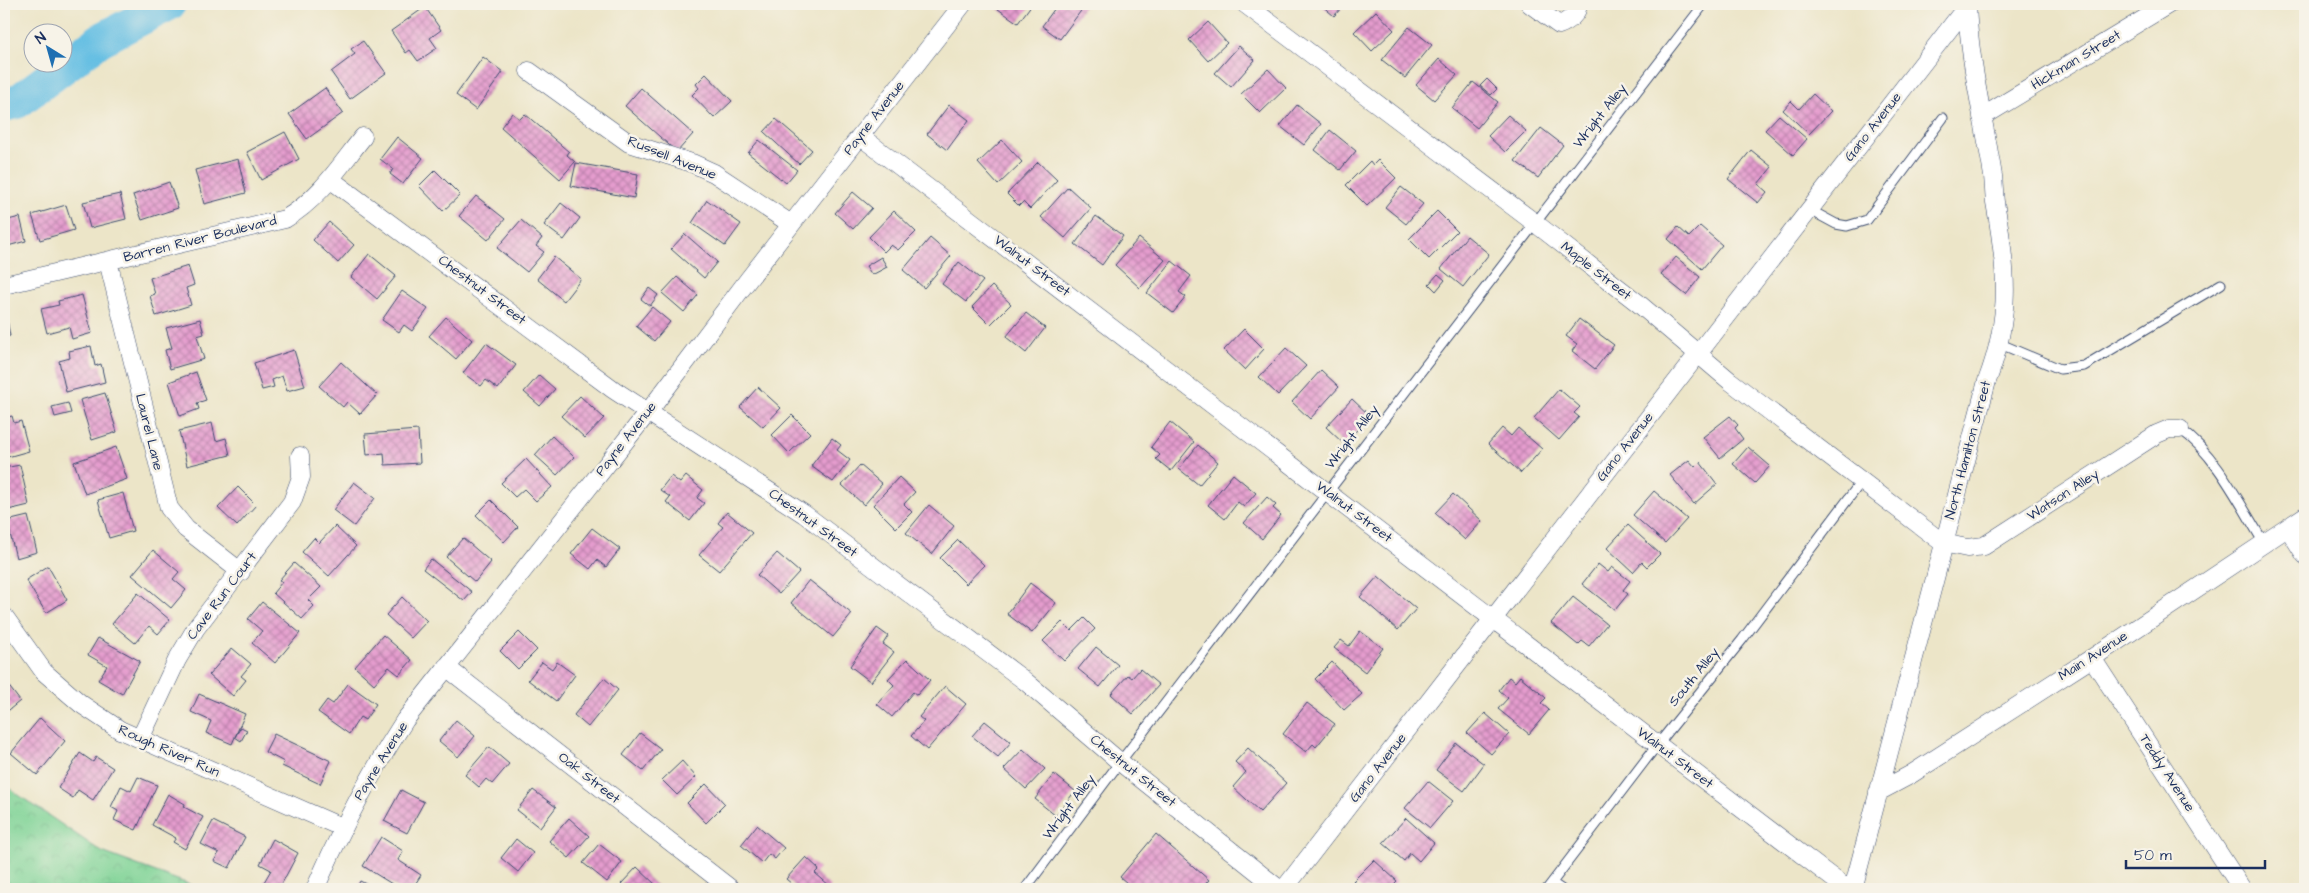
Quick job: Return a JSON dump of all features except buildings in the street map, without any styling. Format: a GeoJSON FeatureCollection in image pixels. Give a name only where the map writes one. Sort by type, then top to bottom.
{"type":"FeatureCollection","features":[{"type":"Feature","properties":{"kind":"street","name":"Payne Avenue"},"geometry":{"type":"LineString","coordinates":[[314,889],[341,827],[372,770],[405,720],[649,411],[963,4]]}},
{"type":"Feature","properties":{"kind":"street","name":"Maple Street"},"geometry":{"type":"LineString","coordinates":[[1245,4],[1535,223],[1698,352],[1730,381],[1943,543]]}},
{"type":"Feature","properties":{"kind":"street"},"geometry":{"type":"LineString","coordinates":[[1530,4],[1559,25],[1568,22],[1578,8],[1578,4]]}},
{"type":"Feature","properties":{"kind":"street","name":"Hickman Street"},"geometry":{"type":"LineString","coordinates":[[1982,117],[2169,4]]}},
{"type":"Feature","properties":{"kind":"street","name":"North Hamilton Street"},"geometry":{"type":"LineString","coordinates":[[1853,889],[1943,543],[1998,343],[2004,314],[2006,271],[1993,176],[1972,56],[1967,5]]}},
{"type":"Feature","properties":{"kind":"street","name":"Gano Avenue"},"geometry":{"type":"LineString","coordinates":[[1284,889],[1967,5]]}},
{"type":"Feature","properties":{"kind":"street","name":"Russell Avenue"},"geometry":{"type":"LineString","coordinates":[[529,71],[629,143],[692,163],[714,173],[792,224]]}},
{"type":"Feature","properties":{"kind":"street","name":"Walnut Street"},"geometry":{"type":"LineString","coordinates":[[860,136],[1847,889]]}},
{"type":"Feature","properties":{"kind":"street","name":"Barren River Boulevard"},"geometry":{"type":"LineString","coordinates":[[4,285],[285,219],[303,208],[363,137]]}},
{"type":"Feature","properties":{"kind":"street","name":"Chestnut Street"},"geometry":{"type":"LineString","coordinates":[[330,178],[614,390],[649,411],[804,514],[1025,681],[1120,762],[1279,889]]}},
{"type":"Feature","properties":{"kind":"street","name":"Laurel Lane"},"geometry":{"type":"LineString","coordinates":[[108,261],[169,508],[186,529],[241,572]]}},
{"type":"Feature","properties":{"kind":"street","name":"Watson Alley"},"geometry":{"type":"LineString","coordinates":[[1943,543],[1967,548],[1984,546],[2156,434],[2180,429]]}},
{"type":"Feature","properties":{"kind":"street","name":"Cave Run Court"},"geometry":{"type":"LineString","coordinates":[[140,739],[182,652],[196,628],[241,572],[292,502],[301,477],[300,456]]}},
{"type":"Feature","properties":{"kind":"street","name":"Main Avenue"},"geometry":{"type":"LineString","coordinates":[[1878,792],[1910,775],[2092,658],[2305,516]]}},
{"type":"Feature","properties":{"kind":"street"},"geometry":{"type":"LineString","coordinates":[[2288,528],[2305,555]]}},
{"type":"Feature","properties":{"kind":"street","name":"Rough River Run"},"geometry":{"type":"LineString","coordinates":[[4,616],[44,672],[81,704],[120,730],[341,827]]}},
{"type":"Feature","properties":{"kind":"street","name":"Teddy Avenue"},"geometry":{"type":"LineString","coordinates":[[2092,658],[2242,889]]}},
{"type":"Feature","properties":{"kind":"street","name":"Oak Street"},"geometry":{"type":"LineString","coordinates":[[446,667],[731,889]]}},
{"type":"Feature","properties":{"kind":"lane","name":"Wright Alley"},"geometry":{"type":"LineString","coordinates":[[1025,889],[1120,762],[1704,4]]}},
{"type":"Feature","properties":{"kind":"lane"},"geometry":{"type":"LineString","coordinates":[[1810,210],[1836,224],[1847,226],[1867,220],[1944,118]]}},
{"type":"Feature","properties":{"kind":"lane"},"geometry":{"type":"LineString","coordinates":[[1998,343],[2060,369],[2084,366],[2221,284]]}},
{"type":"Feature","properties":{"kind":"lane"},"geometry":{"type":"LineString","coordinates":[[2180,429],[2191,437],[2212,461],[2264,543]]}},
{"type":"Feature","properties":{"kind":"lane","name":"South Alley"},"geometry":{"type":"LineString","coordinates":[[1550,886],[1658,745],[1742,640],[1861,482]]}},
{"type":"Feature","properties":{"kind":"lane"},"geometry":{"type":"LineString","coordinates":[[1550,886],[1561,889]]}},
{"type":"Feature","properties":{"kind":"green space"},"geometry":{"type":"Polygon","coordinates":[[[4,785],[102,852],[202,889],[4,889],[4,785]]]}},
{"type":"Feature","properties":{"kind":"waterway"},"geometry":{"type":"LineString","coordinates":[[4,105],[17,102],[100,40],[169,4]]}}]}
